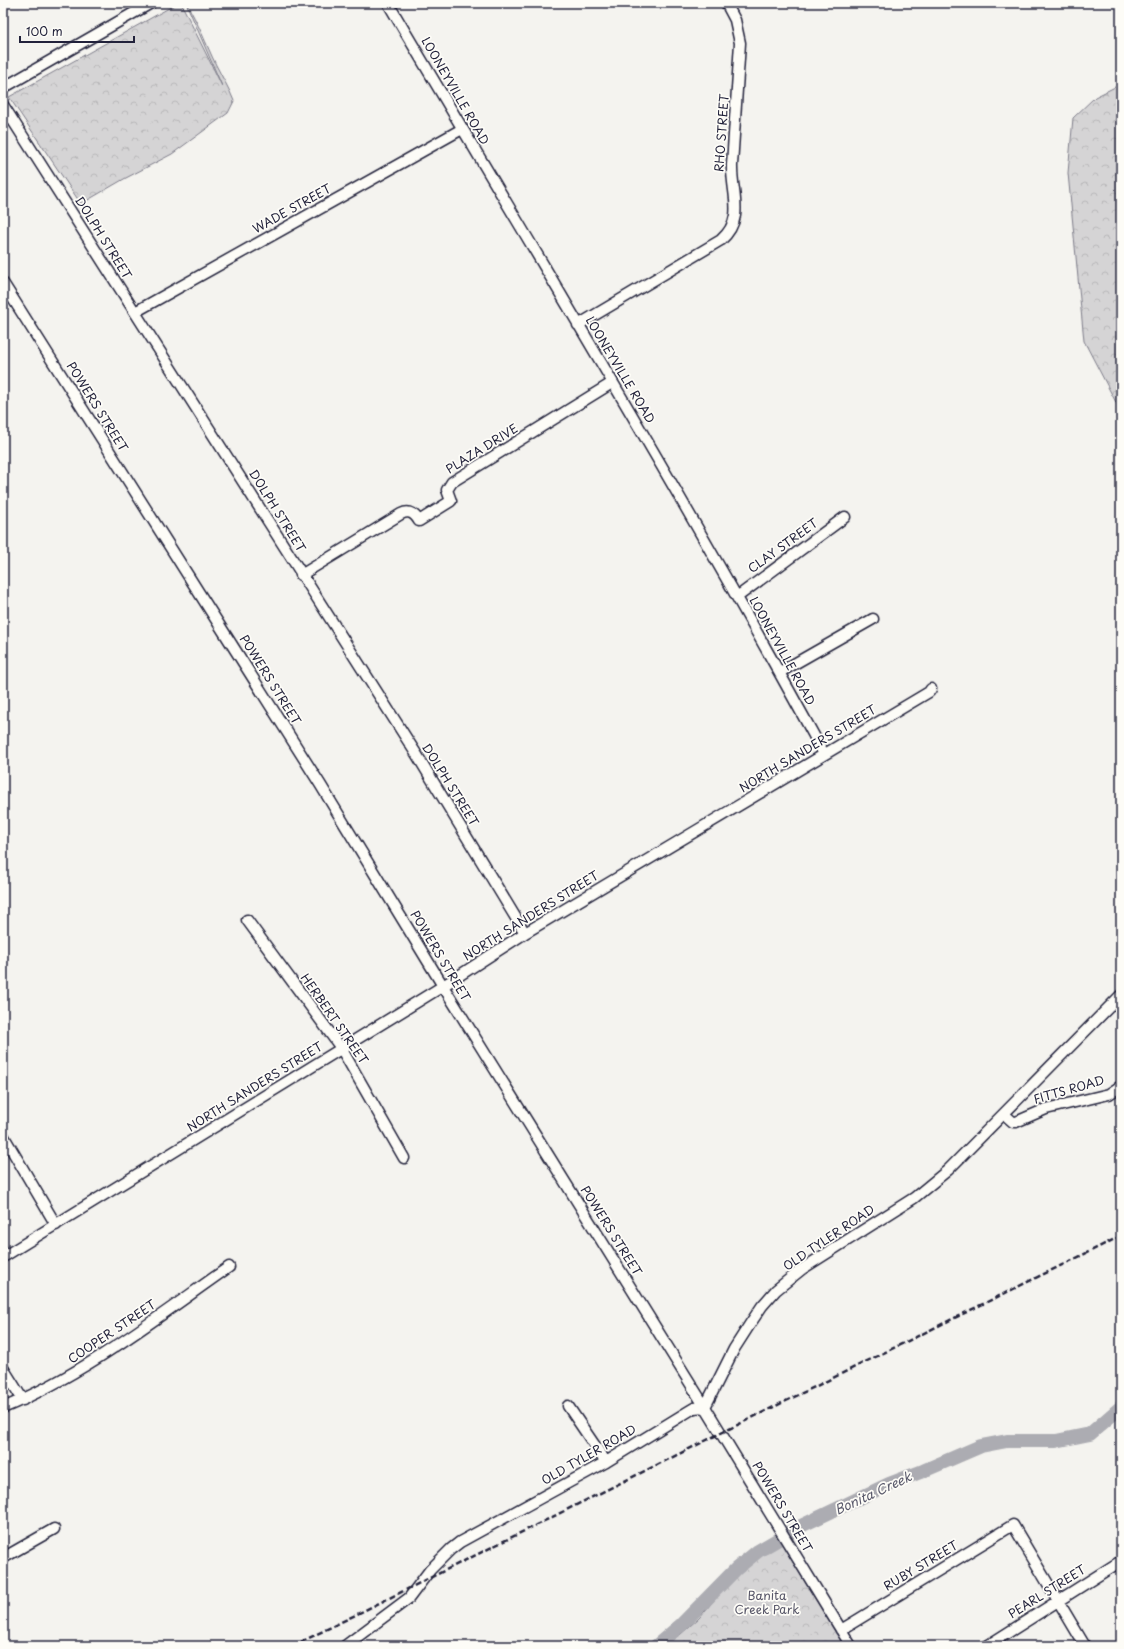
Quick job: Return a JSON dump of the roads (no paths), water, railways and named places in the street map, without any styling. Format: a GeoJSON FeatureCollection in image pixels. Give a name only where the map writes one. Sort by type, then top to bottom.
{"type":"FeatureCollection","features":[{"type":"Feature","properties":{"kind":"street"},"geometry":{"type":"LineString","coordinates":[[3,88],[152,3]]}},
{"type":"Feature","properties":{"kind":"street","name":"LOONEYVILLE ROAD"},"geometry":{"type":"LineString","coordinates":[[388,3],[661,465],[780,672],[824,754]]}},
{"type":"Feature","properties":{"kind":"street","name":"RHO STREET"},"geometry":{"type":"LineString","coordinates":[[578,325],[721,240],[730,232],[736,205],[732,179],[732,165],[740,43],[735,20],[726,3]]}},
{"type":"Feature","properties":{"kind":"street","name":"DOLPH STREET"},"geometry":{"type":"LineString","coordinates":[[3,105],[417,755],[525,934]]}},
{"type":"Feature","properties":{"kind":"street","name":"WADE STREET"},"geometry":{"type":"LineString","coordinates":[[135,312],[462,129]]}},
{"type":"Feature","properties":{"kind":"street","name":"POWERS STREET"},"geometry":{"type":"LineString","coordinates":[[3,283],[320,784],[443,986],[705,1407],[851,1646]]}},
{"type":"Feature","properties":{"kind":"street","name":"PLAZA DRIVE"},"geometry":{"type":"LineString","coordinates":[[301,575],[404,513],[408,512],[414,514],[419,521],[451,501],[447,490],[452,482],[612,383]]}},
{"type":"Feature","properties":{"kind":"street","name":"CLAY STREET"},"geometry":{"type":"LineString","coordinates":[[737,597],[845,517]]}},
{"type":"Feature","properties":{"kind":"street"},"geometry":{"type":"LineString","coordinates":[[780,672],[873,620]]}},
{"type":"Feature","properties":{"kind":"street","name":"NORTH SANDERS STREET"},"geometry":{"type":"LineString","coordinates":[[3,1257],[525,934],[929,692],[931,689]]}},
{"type":"Feature","properties":{"kind":"street","name":"HERBERT STREET"},"geometry":{"type":"LineString","coordinates":[[247,920],[341,1048],[404,1158]]}},
{"type":"Feature","properties":{"kind":"street","name":"OLD TYLER ROAD"},"geometry":{"type":"LineString","coordinates":[[345,1646],[409,1598],[430,1570],[460,1542],[606,1462],[689,1411],[705,1407],[734,1349],[762,1306],[776,1290],[802,1269],[914,1198],[948,1170],[1121,995]]}},
{"type":"Feature","properties":{"kind":"street","name":"FITTS ROAD"},"geometry":{"type":"LineString","coordinates":[[1004,1114],[1013,1122],[1016,1122],[1042,1111],[1109,1094],[1121,1086]]}},
{"type":"Feature","properties":{"kind":"street"},"geometry":{"type":"LineString","coordinates":[[3,1135],[56,1225]]}},
{"type":"Feature","properties":{"kind":"street","name":"COOPER STREET"},"geometry":{"type":"LineString","coordinates":[[3,1408],[23,1400],[83,1368],[229,1267]]}},
{"type":"Feature","properties":{"kind":"street"},"geometry":{"type":"LineString","coordinates":[[3,1368],[23,1400]]}},
{"type":"Feature","properties":{"kind":"street"},"geometry":{"type":"LineString","coordinates":[[568,1406],[606,1462]]}},
{"type":"Feature","properties":{"kind":"street","name":"RUBY STREET"},"geometry":{"type":"LineString","coordinates":[[841,1630],[1014,1525],[1058,1600]]}},
{"type":"Feature","properties":{"kind":"street"},"geometry":{"type":"LineString","coordinates":[[3,1558],[54,1529]]}},
{"type":"Feature","properties":{"kind":"street","name":"PEARL STREET"},"geometry":{"type":"LineString","coordinates":[[986,1646],[1121,1561]]}},
{"type":"Feature","properties":{"kind":"street"},"geometry":{"type":"LineString","coordinates":[[1058,1600],[1085,1646]]}},
{"type":"Feature","properties":{"kind":"waterway","name":"Bonita Creek"},"geometry":{"type":"LineString","coordinates":[[656,1646],[682,1624],[736,1569],[758,1551],[803,1525],[889,1484],[981,1446],[1007,1441],[1056,1441],[1090,1434],[1121,1407]]}},
{"type":"Feature","properties":{"kind":"railway"},"geometry":{"type":"LineString","coordinates":[[293,1646],[1121,1236]]}},
{"type":"Feature","properties":{"kind":"park label","name":"Banita Creek Park"},"geometry":{"type":"Point","coordinates":[767,1603]}}]}
